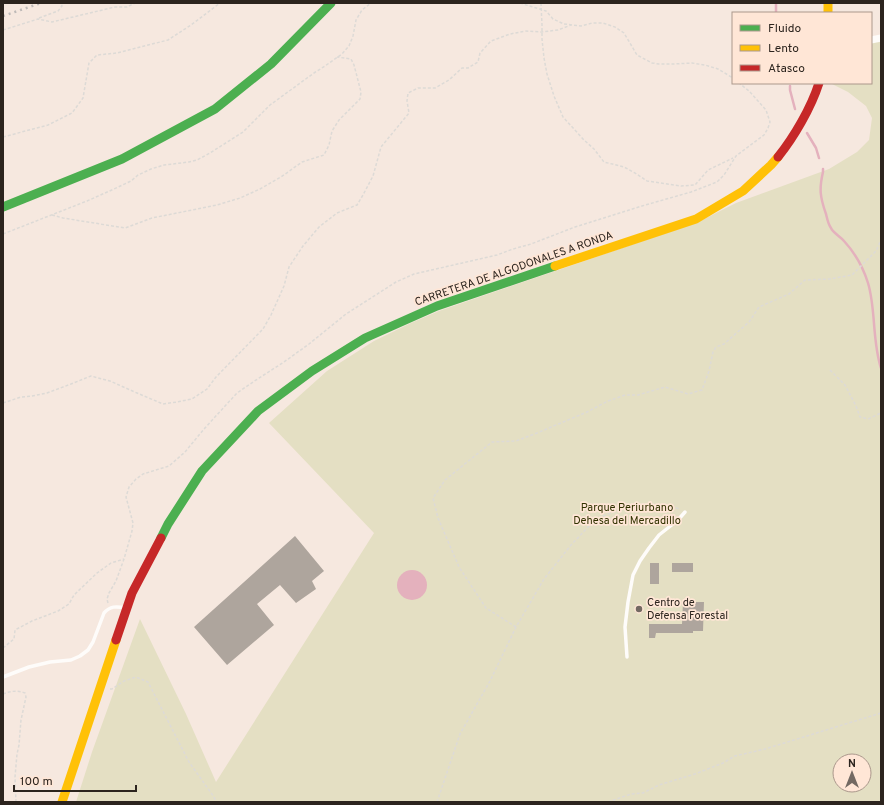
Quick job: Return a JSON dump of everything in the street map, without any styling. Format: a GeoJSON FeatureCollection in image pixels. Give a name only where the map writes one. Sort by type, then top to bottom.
{"type":"FeatureCollection","features":[{"type":"Feature","properties":{"kind":"main road"},"geometry":{"type":"LineString","coordinates":[[3,207],[122,158],[173,132],[215,108],[272,64],[331,3]]}},
{"type":"Feature","properties":{"kind":"main road","name":"CARRETERA DE ALGODONALES A RONDA"},"geometry":{"type":"LineString","coordinates":[[62,802],[132,593],[168,524],[202,471],[258,411],[312,371],[365,338],[438,306],[696,219],[743,191],[771,165],[785,148],[796,131],[815,96],[819,84]]}},
{"type":"Feature","properties":{"kind":"lane"},"geometry":{"type":"LineString","coordinates":[[627,657],[626,626],[628,602],[633,575],[640,561],[659,535],[678,520],[685,512]]}},
{"type":"Feature","properties":{"kind":"lane"},"geometry":{"type":"LineString","coordinates":[[3,677],[29,667],[50,662],[71,660],[80,656],[88,650],[93,642],[104,613],[111,607],[116,606],[127,608]]}},
{"type":"Feature","properties":{"kind":"path"},"geometry":{"type":"LineString","coordinates":[[3,30],[58,11],[62,6],[61,3]]}},
{"type":"Feature","properties":{"kind":"path"},"geometry":{"type":"LineString","coordinates":[[38,19],[52,22],[115,7],[127,7],[135,3]]}},
{"type":"Feature","properties":{"kind":"path"},"geometry":{"type":"LineString","coordinates":[[3,137],[48,126],[72,113],[83,98],[89,63],[96,54],[117,53],[168,40],[220,3]]}},
{"type":"Feature","properties":{"kind":"path"},"geometry":{"type":"LineString","coordinates":[[3,234],[87,201],[131,181],[138,175],[151,169],[164,165],[198,160],[244,132],[270,105],[342,54],[349,46],[353,36],[356,20],[362,10],[371,3]]}},
{"type":"Feature","properties":{"kind":"path"},"geometry":{"type":"LineString","coordinates":[[520,3],[546,11],[553,18],[564,24],[581,26],[592,23],[603,23],[615,28],[624,33],[637,54],[652,63],[692,63],[705,65],[718,69],[732,77]]}},
{"type":"Feature","properties":{"kind":"path"},"geometry":{"type":"LineString","coordinates":[[541,3],[542,39],[548,74],[554,96],[564,117],[604,162],[624,167],[647,181],[681,186],[695,185],[708,170],[734,158]]}},
{"type":"Feature","properties":{"kind":"path"},"geometry":{"type":"LineString","coordinates":[[3,404],[21,397],[47,393],[90,376],[110,381],[163,404],[192,399],[207,389],[216,377],[262,329],[271,315],[284,286],[289,267],[319,227],[337,213],[357,205],[373,176],[382,147],[409,113],[407,101],[408,93],[418,88],[435,88],[449,80],[462,68],[468,68],[478,62],[480,53],[491,41],[510,34],[526,31],[542,32],[558,30],[571,25]]}},
{"type":"Feature","properties":{"kind":"path"},"geometry":{"type":"LineString","coordinates":[[52,215],[125,228],[152,218],[217,205],[240,198],[265,186],[302,162],[324,155],[329,145],[332,131],[339,120],[360,99],[361,92],[351,59],[337,57]]}},
{"type":"Feature","properties":{"kind":"path"},"geometry":{"type":"LineString","coordinates":[[516,627],[486,608],[459,567],[438,518],[433,498],[445,480],[492,442],[516,441],[587,412],[619,397],[625,395],[638,395],[665,387],[688,394],[702,390],[709,372],[713,352],[716,347],[724,344],[749,322],[759,307],[789,294],[805,280],[830,279],[852,274],[876,251],[881,240]]}},
{"type":"Feature","properties":{"kind":"path"},"geometry":{"type":"LineString","coordinates":[[830,370],[845,385],[860,417],[868,419],[881,413]]}},
{"type":"Feature","properties":{"kind":"path"},"geometry":{"type":"LineString","coordinates":[[437,802],[460,734],[490,681],[516,627],[544,579],[571,545],[591,524],[603,516],[622,508],[643,504],[665,505],[685,512]]}},
{"type":"Feature","properties":{"kind":"path"},"geometry":{"type":"LineString","coordinates":[[3,648],[14,639],[15,630],[32,621],[58,611],[69,604],[74,595],[97,573],[111,563],[124,559]]}},
{"type":"Feature","properties":{"kind":"path"},"geometry":{"type":"LineString","coordinates":[[100,689],[112,689],[124,681],[136,677],[148,682],[189,762],[216,802]]}},
{"type":"Feature","properties":{"kind":"path"},"geometry":{"type":"LineString","coordinates":[[3,694],[21,691],[25,693],[26,697],[21,720],[20,745],[17,754],[15,777],[16,802]]}},
{"type":"Feature","properties":{"kind":"path"},"geometry":{"type":"LineString","coordinates":[[608,802],[631,794],[643,792],[659,785],[695,774],[723,763],[735,756],[765,749],[881,713]]}},
{"type":"Feature","properties":{"kind":"green space","name":"Parque Periurbano Dehesa del Mercadillo"},"geometry":{"type":"Polygon","coordinates":[[[881,40],[881,802],[76,802],[92,752],[140,619],[186,714],[216,782],[374,533],[269,423],[327,371],[374,341],[439,311],[698,222],[736,203],[829,169],[857,152],[869,140],[872,118],[866,106],[848,92],[832,84],[872,84],[872,41],[881,40]]]}},
{"type":"Feature","properties":{"kind":"shaded area"},"geometry":{"type":"Polygon","coordinates":[[[412,570],[423,574],[427,585],[423,596],[412,600],[401,596],[397,585],[401,574],[412,570]]]}},
{"type":"Feature","properties":{"kind":"building"},"geometry":{"type":"Polygon","coordinates":[[[295,536],[324,571],[312,581],[316,589],[296,603],[280,585],[257,604],[274,625],[227,665],[194,627],[295,536]]]}},
{"type":"Feature","properties":{"kind":"building"},"geometry":{"type":"Polygon","coordinates":[[[650,563],[659,563],[659,584],[650,584],[650,563]]]}},
{"type":"Feature","properties":{"kind":"building"},"geometry":{"type":"Polygon","coordinates":[[[672,563],[693,563],[693,572],[672,572],[672,563]]]}},
{"type":"Feature","properties":{"kind":"building"},"geometry":{"type":"Polygon","coordinates":[[[683,602],[704,602],[703,631],[693,631],[693,633],[656,633],[655,638],[649,638],[649,624],[682,624],[683,602]]]}},
{"type":"Feature","properties":{"kind":"waterway"},"geometry":{"type":"LineString","coordinates":[[776,3],[776,12]]}},
{"type":"Feature","properties":{"kind":"waterway"},"geometry":{"type":"LineString","coordinates":[[790,86],[795,109]]}},
{"type":"Feature","properties":{"kind":"waterway"},"geometry":{"type":"LineString","coordinates":[[807,133],[816,148],[819,158]]}},
{"type":"Feature","properties":{"kind":"waterway"},"geometry":{"type":"LineString","coordinates":[[823,169],[821,193],[822,203],[828,223],[833,231],[842,239],[855,255],[864,271],[868,283],[872,303],[876,347],[881,368]]}},
{"type":"Feature","properties":{"kind":"railway"},"geometry":{"type":"LineString","coordinates":[[3,16],[41,3]]}},
{"type":"Feature","properties":{"kind":"traffic: fast"},"geometry":{"type":"LineString","coordinates":[[3,207],[122,159],[215,109],[271,64],[331,3]]}},
{"type":"Feature","properties":{"kind":"traffic: fast"},"geometry":{"type":"LineString","coordinates":[[161,538],[168,524],[202,471],[258,411],[312,371],[365,338],[437,306],[555,266]]}},
{"type":"Feature","properties":{"kind":"traffic: slow"},"geometry":{"type":"LineString","coordinates":[[828,3],[828,12]]}},
{"type":"Feature","properties":{"kind":"traffic: slow"},"geometry":{"type":"LineString","coordinates":[[555,266],[696,219],[743,191],[778,157]]}},
{"type":"Feature","properties":{"kind":"traffic: slow"},"geometry":{"type":"LineString","coordinates":[[62,802],[116,640]]}},
{"type":"Feature","properties":{"kind":"traffic: jam"},"geometry":{"type":"LineString","coordinates":[[778,157],[802,122],[819,84]]}},
{"type":"Feature","properties":{"kind":"traffic: jam"},"geometry":{"type":"LineString","coordinates":[[116,640],[132,593],[161,538]]}},
{"type":"Feature","properties":{"kind":"place","name":"Centro de Defensa Forestal"},"geometry":{"type":"Point","coordinates":[639,609]}}]}
